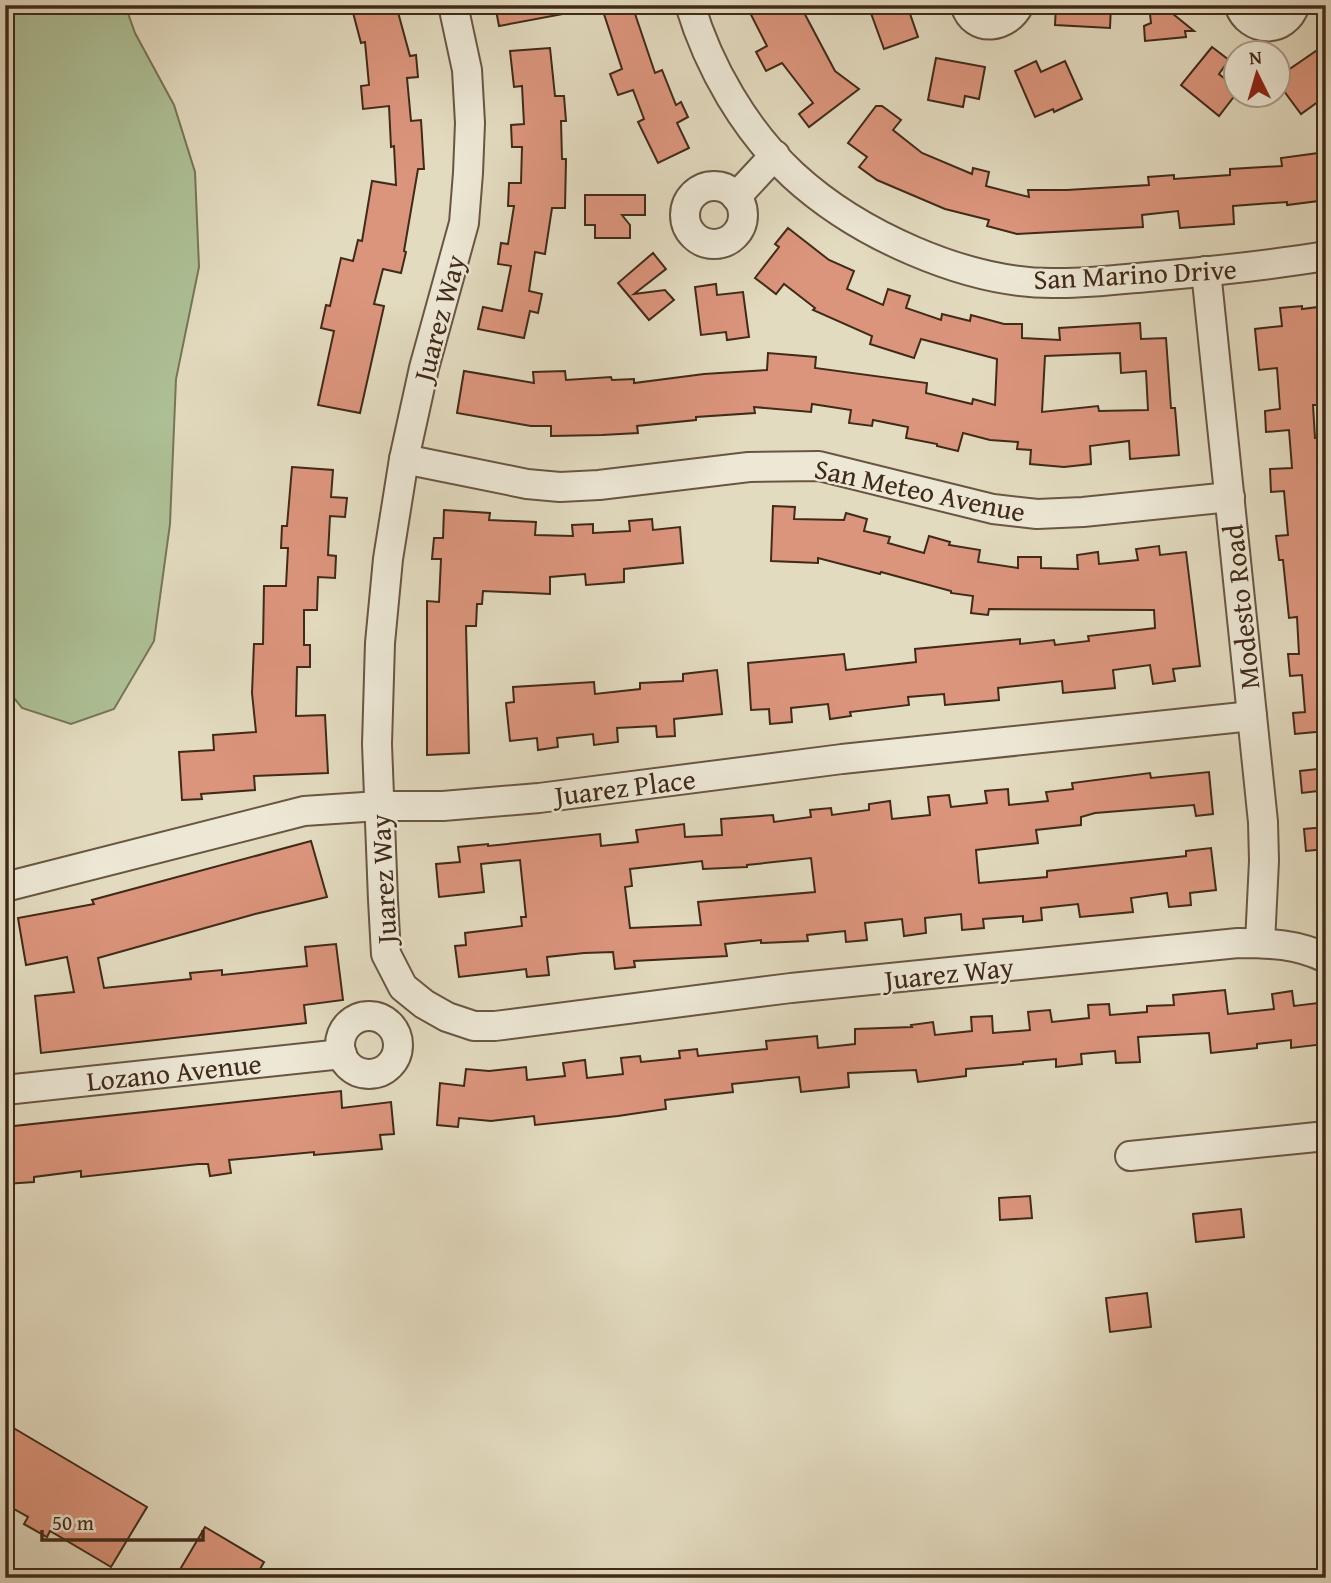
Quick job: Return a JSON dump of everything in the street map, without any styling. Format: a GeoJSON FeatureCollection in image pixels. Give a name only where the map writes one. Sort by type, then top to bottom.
{"type":"FeatureCollection","features":[{"type":"Feature","properties":{"kind":"street","name":"Juarez Way"},"geometry":{"type":"LineString","coordinates":[[453,5],[467,70],[470,123],[464,223],[424,368],[404,459],[387,559],[380,643],[377,744],[386,954],[403,986],[424,1004],[447,1017],[474,1026],[495,1026],[791,988],[1260,943],[1306,948],[1326,958]]}},
{"type":"Feature","properties":{"kind":"street","name":"San Marino Drive"},"geometry":{"type":"LineString","coordinates":[[690,5],[707,52],[730,96],[758,137],[793,175],[860,224],[911,250],[969,271],[1051,284],[1206,271],[1326,256]]}},
{"type":"Feature","properties":{"kind":"street"},"geometry":{"type":"LineString","coordinates":[[965,5],[967,12],[976,21],[988,25],[1000,24],[1011,18],[1019,5]]}},
{"type":"Feature","properties":{"kind":"street"},"geometry":{"type":"LineString","coordinates":[[1239,5],[1245,18],[1263,27],[1280,24],[1288,18],[1295,5]]}},
{"type":"Feature","properties":{"kind":"street"},"geometry":{"type":"LineString","coordinates":[[736,197],[775,155]]}},
{"type":"Feature","properties":{"kind":"street","name":"Modesto Road"},"geometry":{"type":"LineString","coordinates":[[1206,271],[1263,822],[1265,861],[1260,943]]}},
{"type":"Feature","properties":{"kind":"street","name":"San Meteo Avenue"},"geometry":{"type":"LineString","coordinates":[[404,459],[527,484],[560,487],[599,485],[749,467],[819,466],[993,509],[1037,514],[1230,497]]}},
{"type":"Feature","properties":{"kind":"street","name":"Juarez Place"},"geometry":{"type":"LineString","coordinates":[[5,887],[304,811],[379,806],[443,806],[539,797],[842,759],[1252,716]]}},
{"type":"Feature","properties":{"kind":"street","name":"Lozano Avenue"},"geometry":{"type":"LineString","coordinates":[[6,1090],[342,1054]]}},
{"type":"Feature","properties":{"kind":"street"},"geometry":{"type":"LineString","coordinates":[[5,1071],[6,1090]]}},
{"type":"Feature","properties":{"kind":"street"},"geometry":{"type":"LineString","coordinates":[[1130,1156],[1326,1136]]}},
{"type":"Feature","properties":{"kind":"green space"},"geometry":{"type":"Polygon","coordinates":[[[5,5],[125,5],[135,33],[174,105],[195,172],[199,267],[176,379],[170,524],[154,641],[114,709],[71,724],[22,708],[5,687],[5,5]]]}},
{"type":"Feature","properties":{"kind":"building"},"geometry":{"type":"Polygon","coordinates":[[[351,5],[396,5],[410,56],[416,55],[418,77],[407,78],[411,121],[421,120],[424,169],[418,169],[401,273],[383,269],[374,304],[384,306],[360,413],[318,405],[334,331],[321,328],[326,305],[330,306],[341,258],[353,261],[358,240],[362,241],[372,181],[396,185],[389,106],[363,109],[361,86],[369,85],[365,42],[361,43],[351,5]]]}},
{"type":"Feature","properties":{"kind":"building"},"geometry":{"type":"Polygon","coordinates":[[[495,5],[562,5],[563,14],[499,26],[495,5]]]}},
{"type":"Feature","properties":{"kind":"building"},"geometry":{"type":"Polygon","coordinates":[[[601,5],[632,5],[655,73],[662,70],[676,105],[681,102],[688,117],[677,123],[689,148],[658,163],[638,122],[644,119],[633,90],[618,95],[610,74],[622,69],[601,5]]]}},
{"type":"Feature","properties":{"kind":"building"},"geometry":{"type":"Polygon","coordinates":[[[746,5],[800,5],[835,71],[859,89],[809,127],[799,114],[813,103],[782,63],[766,71],[756,52],[767,46],[746,5]]]}},
{"type":"Feature","properties":{"kind":"building"},"geometry":{"type":"Polygon","coordinates":[[[868,5],[907,5],[918,37],[884,49],[868,5]]]}},
{"type":"Feature","properties":{"kind":"building"},"geometry":{"type":"Polygon","coordinates":[[[1056,5],[1111,5],[1110,28],[1055,25],[1056,5]]]}},
{"type":"Feature","properties":{"kind":"building"},"geometry":{"type":"Polygon","coordinates":[[[1149,5],[1162,5],[1194,31],[1185,31],[1186,37],[1145,41],[1144,26],[1151,23],[1149,5]]]}},
{"type":"Feature","properties":{"kind":"building"},"geometry":{"type":"Polygon","coordinates":[[[1212,47],[1222,55],[1222,70],[1219,74],[1222,76],[1222,108],[1225,108],[1219,116],[1181,85],[1212,47]]]}},
{"type":"Feature","properties":{"kind":"building"},"geometry":{"type":"Polygon","coordinates":[[[550,48],[555,96],[564,96],[566,121],[561,121],[562,159],[566,159],[565,208],[552,208],[545,254],[535,252],[529,291],[542,294],[538,313],[530,311],[524,338],[478,329],[483,307],[502,311],[511,266],[498,264],[501,243],[508,244],[514,206],[508,206],[509,183],[521,183],[522,147],[512,147],[511,125],[524,124],[522,86],[514,87],[510,51],[550,48]]]}},
{"type":"Feature","properties":{"kind":"building"},"geometry":{"type":"Polygon","coordinates":[[[1316,51],[1326,65],[1326,96],[1301,114],[1292,102],[1292,67],[1316,51]]]}},
{"type":"Feature","properties":{"kind":"building"},"geometry":{"type":"Polygon","coordinates":[[[936,58],[985,67],[979,99],[965,96],[963,107],[928,100],[936,58]]]}},
{"type":"Feature","properties":{"kind":"building"},"geometry":{"type":"Polygon","coordinates":[[[1036,61],[1041,72],[1065,61],[1082,99],[1054,112],[1053,109],[1035,117],[1015,71],[1036,61]]]}},
{"type":"Feature","properties":{"kind":"building"},"geometry":{"type":"Polygon","coordinates":[[[876,106],[882,106],[901,120],[893,130],[922,153],[972,174],[973,168],[989,172],[986,186],[1029,197],[1028,190],[1149,185],[1148,177],[1174,175],[1174,179],[1230,175],[1230,169],[1282,166],[1281,158],[1326,152],[1326,200],[1287,205],[1287,202],[1233,206],[1234,224],[1180,228],[1178,211],[1142,215],[1143,227],[1017,234],[987,226],[989,220],[945,209],[877,180],[859,167],[867,157],[848,143],[876,106]]]}},
{"type":"Feature","properties":{"kind":"building"},"geometry":{"type":"Polygon","coordinates":[[[585,195],[645,195],[645,215],[622,215],[630,225],[630,238],[595,238],[595,225],[585,225],[585,195]]]}},
{"type":"Feature","properties":{"kind":"building"},"geometry":{"type":"Polygon","coordinates":[[[788,228],[829,260],[854,271],[847,289],[883,305],[888,289],[910,296],[906,308],[941,320],[942,314],[970,321],[971,315],[1004,324],[1022,324],[1022,338],[1060,340],[1059,328],[1140,323],[1141,339],[1166,338],[1171,408],[1175,408],[1179,455],[1130,459],[1129,441],[1090,446],[1091,464],[1064,467],[1030,464],[1031,450],[1017,449],[1018,442],[990,440],[963,433],[958,451],[906,438],[908,427],[873,420],[872,426],[849,423],[851,410],[812,404],[811,412],[754,407],[755,413],[696,417],[696,420],[637,426],[638,433],[602,435],[551,436],[551,426],[531,426],[457,413],[464,371],[534,383],[533,372],[565,371],[566,380],[611,377],[612,380],[634,379],[634,383],[704,374],[767,370],[768,353],[816,357],[815,368],[927,383],[926,393],[972,404],[973,399],[995,405],[997,359],[921,339],[914,358],[870,344],[872,336],[813,310],[815,308],[784,284],[776,294],[755,278],[779,247],[775,244],[788,228]],[[1120,353],[1045,356],[1042,412],[1098,406],[1099,411],[1148,410],[1146,371],[1121,373],[1120,353]]]}},
{"type":"Feature","properties":{"kind":"building"},"geometry":{"type":"Polygon","coordinates":[[[653,253],[666,269],[634,294],[665,290],[674,300],[649,320],[618,283],[653,253]]]}},
{"type":"Feature","properties":{"kind":"building"},"geometry":{"type":"Polygon","coordinates":[[[716,284],[717,295],[743,292],[749,337],[727,340],[726,332],[701,335],[695,287],[716,284]]]}},
{"type":"Feature","properties":{"kind":"building"},"geometry":{"type":"Polygon","coordinates":[[[1302,306],[1302,309],[1326,306],[1326,348],[1318,349],[1321,405],[1313,405],[1315,438],[1326,438],[1326,465],[1319,466],[1322,508],[1326,508],[1326,731],[1295,734],[1293,713],[1305,712],[1302,675],[1290,676],[1288,654],[1299,654],[1297,617],[1289,618],[1283,560],[1279,560],[1276,536],[1288,535],[1284,491],[1271,492],[1270,469],[1292,468],[1289,430],[1266,432],[1265,411],[1280,409],[1277,368],[1259,370],[1255,329],[1282,326],[1280,308],[1302,306]]]}},
{"type":"Feature","properties":{"kind":"building"},"geometry":{"type":"Polygon","coordinates":[[[292,467],[333,470],[331,497],[347,498],[345,517],[330,516],[328,555],[336,556],[335,578],[318,577],[317,610],[304,610],[304,645],[310,645],[310,667],[297,667],[296,716],[325,715],[328,773],[254,776],[255,790],[201,794],[202,799],[182,800],[179,752],[214,750],[213,735],[256,732],[252,693],[254,644],[263,644],[264,586],[286,586],[288,548],[281,548],[282,526],[287,526],[292,467]]]}},
{"type":"Feature","properties":{"kind":"building"},"geometry":{"type":"Polygon","coordinates":[[[773,506],[795,507],[794,519],[844,520],[846,513],[867,519],[864,531],[890,537],[888,543],[924,553],[929,536],[950,542],[949,545],[980,550],[978,562],[1018,568],[1018,557],[1041,557],[1041,568],[1078,569],[1077,555],[1098,552],[1099,564],[1138,560],[1136,549],[1159,546],[1160,555],[1186,552],[1200,666],[1173,669],[1175,681],[1153,684],[1150,665],[1113,670],[1115,688],[1063,693],[1062,681],[998,688],[999,700],[945,705],[944,694],[908,697],[909,705],[850,712],[851,716],[830,719],[828,704],[791,708],[792,722],[770,724],[769,709],[751,710],[748,663],[844,654],[846,670],[916,662],[915,649],[1020,639],[1020,644],[1054,640],[1055,645],[1089,641],[1088,636],[1155,628],[1154,610],[989,609],[988,615],[971,613],[973,596],[951,593],[881,572],[880,574],[818,558],[818,563],[771,561],[773,506]]]}},
{"type":"Feature","properties":{"kind":"building"},"geometry":{"type":"Polygon","coordinates":[[[444,510],[490,513],[489,520],[536,522],[535,535],[573,536],[572,525],[593,524],[593,533],[630,531],[629,521],[652,519],[653,530],[680,527],[683,563],[624,569],[624,582],[586,585],[585,574],[550,577],[550,594],[483,591],[482,604],[477,604],[476,626],[466,626],[469,753],[427,755],[427,601],[439,602],[441,559],[432,559],[434,538],[443,538],[444,510]]]}},
{"type":"Feature","properties":{"kind":"building"},"geometry":{"type":"Polygon","coordinates":[[[717,670],[722,714],[674,719],[675,736],[657,737],[656,726],[617,728],[618,742],[594,745],[593,734],[557,738],[558,747],[538,750],[537,738],[510,741],[506,703],[514,702],[513,687],[594,682],[595,694],[640,689],[640,683],[683,681],[683,674],[717,670]]]}},
{"type":"Feature","properties":{"kind":"building"},"geometry":{"type":"Polygon","coordinates":[[[1326,768],[1326,790],[1302,793],[1300,771],[1326,768]]]}},
{"type":"Feature","properties":{"kind":"building"},"geometry":{"type":"Polygon","coordinates":[[[1209,772],[1213,814],[1196,816],[1194,805],[1095,813],[1081,817],[1081,825],[1036,830],[1038,843],[976,850],[979,883],[1047,877],[1047,871],[1186,856],[1186,851],[1211,848],[1216,890],[1190,893],[1191,905],[1169,907],[1167,893],[1131,898],[1133,912],[1080,917],[1078,904],[1041,908],[1042,920],[1023,922],[1023,916],[983,919],[984,928],[962,930],[961,914],[925,918],[926,933],[904,936],[902,919],[865,923],[867,940],[846,942],[845,931],[807,935],[808,941],[761,943],[761,940],[725,944],[727,956],[634,961],[635,967],[615,969],[613,952],[584,953],[547,957],[549,975],[527,977],[526,969],[459,977],[455,946],[466,945],[465,933],[522,926],[521,917],[526,917],[520,860],[481,864],[484,892],[439,897],[436,864],[460,862],[458,847],[600,834],[601,846],[638,842],[636,830],[684,824],[685,837],[722,835],[721,819],[773,815],[774,822],[811,817],[810,810],[831,808],[832,815],[869,810],[869,804],[890,801],[892,819],[930,815],[928,797],[949,795],[951,807],[987,803],[985,791],[1008,789],[1009,805],[1048,801],[1046,792],[1073,789],[1072,783],[1150,773],[1151,778],[1209,772]],[[811,858],[747,867],[703,869],[702,861],[630,869],[632,886],[625,887],[630,928],[701,925],[698,902],[815,892],[811,858]]]}},
{"type":"Feature","properties":{"kind":"building"},"geometry":{"type":"Polygon","coordinates":[[[1326,827],[1326,849],[1306,851],[1304,829],[1326,827]]]}},
{"type":"Feature","properties":{"kind":"building"},"geometry":{"type":"Polygon","coordinates":[[[311,841],[327,897],[255,914],[98,958],[104,988],[191,979],[190,973],[222,970],[222,975],[307,966],[305,947],[336,944],[343,1000],[304,1005],[306,1023],[41,1053],[35,996],[74,992],[67,957],[26,965],[18,918],[94,904],[92,900],[311,841]]]}},
{"type":"Feature","properties":{"kind":"building"},"geometry":{"type":"Polygon","coordinates":[[[1225,990],[1228,1014],[1274,1009],[1272,994],[1292,991],[1294,1006],[1318,1003],[1325,1044],[1291,1048],[1291,1040],[1257,1044],[1257,1048],[1211,1053],[1209,1033],[1138,1037],[1140,1062],[1116,1063],[1115,1051],[1081,1054],[1082,1064],[1056,1067],[1056,1059],[1023,1062],[966,1069],[966,1076],[918,1082],[916,1070],[848,1073],[849,1087],[801,1092],[799,1077],[732,1084],[733,1092],[665,1100],[666,1109],[618,1116],[535,1125],[534,1116],[491,1121],[459,1118],[458,1127],[437,1125],[440,1083],[464,1086],[466,1069],[489,1071],[526,1067],[527,1080],[565,1076],[563,1063],[585,1060],[587,1078],[623,1074],[621,1058],[640,1056],[641,1062],[680,1058],[679,1051],[697,1049],[698,1056],[767,1049],[766,1041],[817,1036],[818,1048],[855,1044],[855,1029],[912,1027],[911,1025],[933,1022],[935,1035],[972,1031],[971,1017],[992,1016],[993,1033],[1030,1030],[1028,1012],[1050,1010],[1052,1022],[1089,1018],[1088,1005],[1109,1004],[1110,1015],[1147,1012],[1147,1006],[1174,1005],[1173,995],[1225,990]]]}},
{"type":"Feature","properties":{"kind":"building"},"geometry":{"type":"Polygon","coordinates":[[[341,1091],[342,1108],[391,1102],[394,1134],[380,1135],[382,1149],[229,1160],[231,1173],[210,1176],[208,1164],[198,1164],[81,1177],[81,1171],[34,1177],[34,1182],[5,1184],[5,1127],[341,1091]]]}},
{"type":"Feature","properties":{"kind":"building"},"geometry":{"type":"Polygon","coordinates":[[[1030,1196],[1032,1218],[1000,1220],[999,1198],[1030,1196]]]}},
{"type":"Feature","properties":{"kind":"building"},"geometry":{"type":"Polygon","coordinates":[[[1241,1209],[1244,1237],[1196,1242],[1193,1214],[1241,1209]]]}},
{"type":"Feature","properties":{"kind":"building"},"geometry":{"type":"Polygon","coordinates":[[[1147,1293],[1151,1327],[1110,1332],[1106,1298],[1147,1293]]]}},
{"type":"Feature","properties":{"kind":"building"},"geometry":{"type":"Polygon","coordinates":[[[5,1423],[147,1507],[111,1567],[50,1531],[47,1537],[24,1524],[28,1517],[5,1504],[5,1423]]]}},
{"type":"Feature","properties":{"kind":"building"},"geometry":{"type":"Polygon","coordinates":[[[205,1527],[264,1562],[255,1578],[175,1578],[205,1527]]]}}]}
